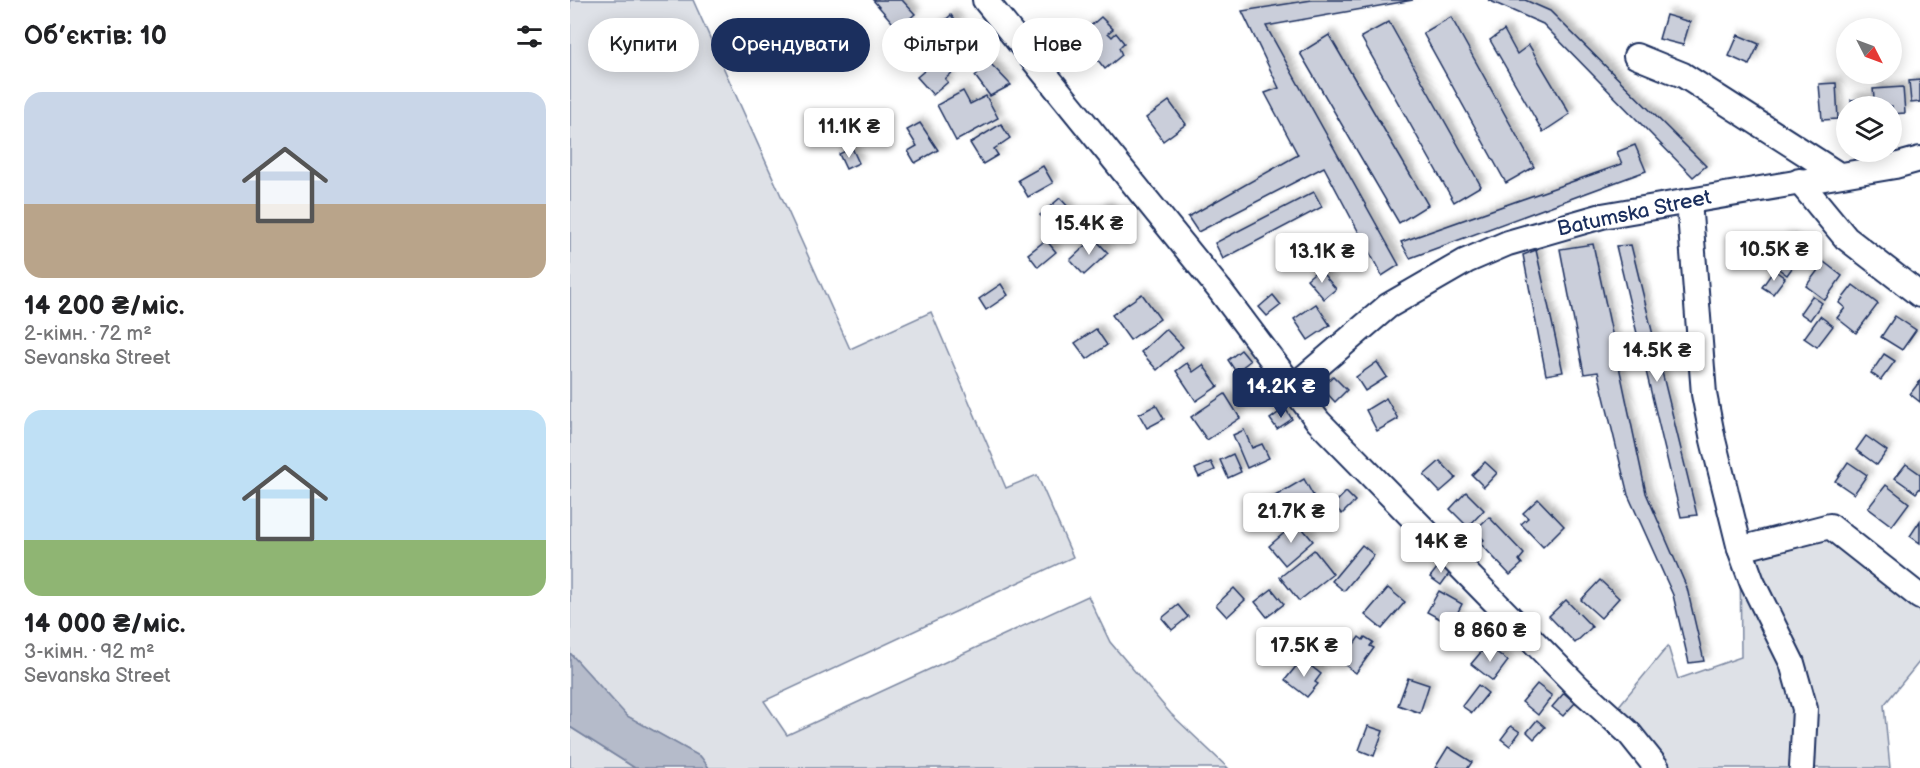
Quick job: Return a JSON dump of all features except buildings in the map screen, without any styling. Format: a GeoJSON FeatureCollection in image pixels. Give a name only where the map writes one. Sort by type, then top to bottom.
{"type":"FeatureCollection","features":[{"type":"Feature","properties":{"kind":"street"},"geometry":{"type":"LineString","coordinates":[[985,0],[1219,289],[1333,438],[1609,718],[1629,733],[1657,768]]}},
{"type":"Feature","properties":{"kind":"street"},"geometry":{"type":"LineString","coordinates":[[1636,56],[1683,75],[1839,175]]}},
{"type":"Feature","properties":{"kind":"street","name":"Batumska Street"},"geometry":{"type":"LineString","coordinates":[[1293,387],[1388,306],[1466,261],[1508,243],[1602,216],[1895,166],[1920,159]]}},
{"type":"Feature","properties":{"kind":"street"},"geometry":{"type":"LineString","coordinates":[[1799,181],[1846,238],[1920,295]]}},
{"type":"Feature","properties":{"kind":"street"},"geometry":{"type":"LineString","coordinates":[[1689,201],[1704,394],[1740,549],[1752,582],[1792,663],[1804,709],[1802,768]]}},
{"type":"Feature","properties":{"kind":"street"},"geometry":{"type":"LineString","coordinates":[[1740,549],[1830,526],[1920,597]]}},
{"type":"Feature","properties":{"kind":"shaded area"},"geometry":{"type":"Polygon","coordinates":[[[570,0],[693,0],[711,40],[711,72],[725,72],[850,349],[931,312],[1006,488],[1037,475],[1073,557],[764,701],[787,735],[1088,596],[1110,642],[1171,714],[1228,768],[709,768],[701,757],[627,716],[570,653],[570,0]]]}},
{"type":"Feature","properties":{"kind":"shaded area"},"geometry":{"type":"Polygon","coordinates":[[[1830,526],[1920,597],[1920,661],[1884,705],[1890,768],[1657,768],[1609,718],[1668,646],[1678,679],[1741,657],[1740,549],[1830,526]]]}},
{"type":"Feature","properties":{"kind":"shaded area"},"geometry":{"type":"Polygon","coordinates":[[[570,727],[635,768],[570,768],[570,727]]]}},
{"type":"Feature","properties":{"kind":"water"},"geometry":{"type":"Polygon","coordinates":[[[570,653],[627,716],[701,757],[709,768],[635,768],[570,727],[570,653]]]}}]}
